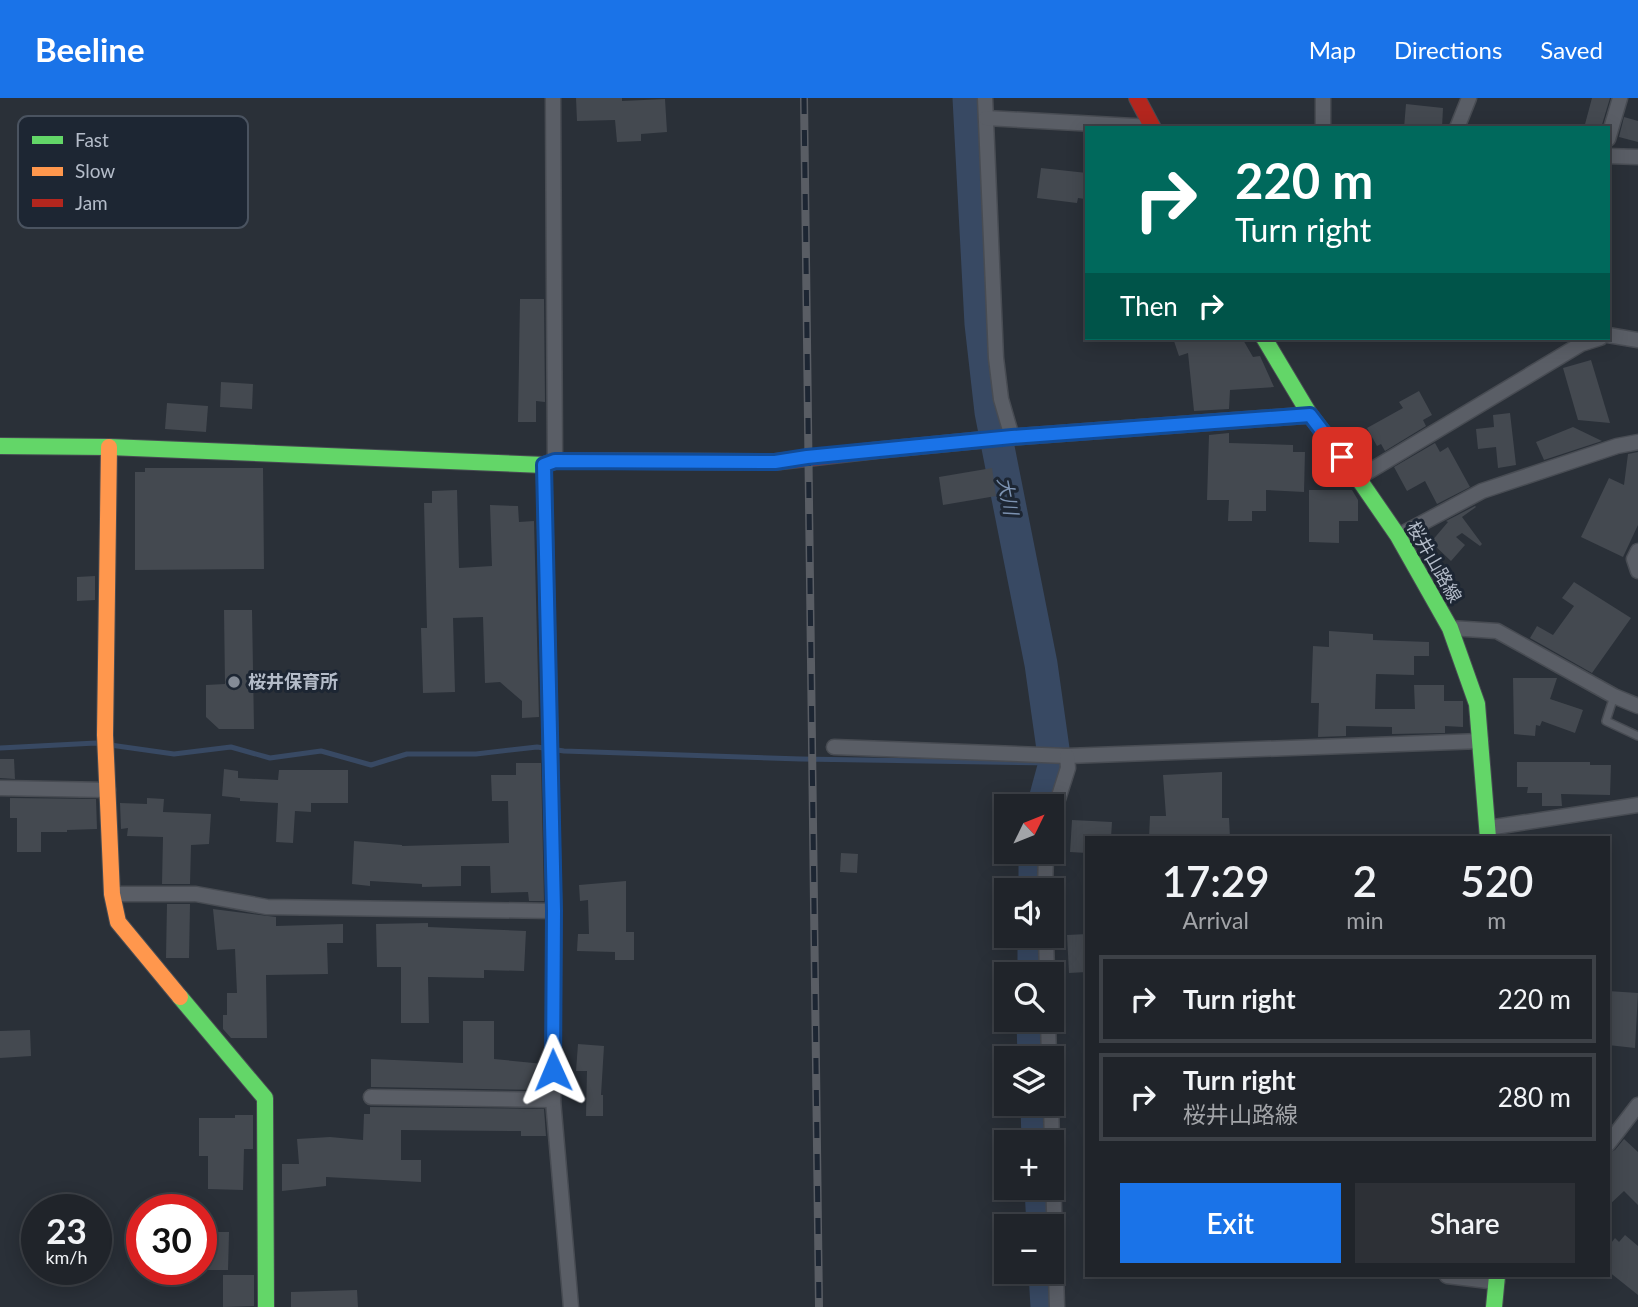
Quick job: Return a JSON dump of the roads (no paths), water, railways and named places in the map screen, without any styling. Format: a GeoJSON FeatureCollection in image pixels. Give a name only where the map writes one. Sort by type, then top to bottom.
{"type":"FeatureCollection","features":[{"type":"Feature","properties":{"kind":"street"},"geometry":{"type":"LineString","coordinates":[[553,98],[549,463],[554,911],[553,1100],[572,1307]]}},
{"type":"Feature","properties":{"kind":"street"},"geometry":{"type":"LineString","coordinates":[[985,98],[996,358],[1001,399],[1012,437]]}},
{"type":"Feature","properties":{"kind":"street"},"geometry":{"type":"LineString","coordinates":[[1137,98],[1151,126]]}},
{"type":"Feature","properties":{"kind":"street"},"geometry":{"type":"LineString","coordinates":[[1323,98],[1323,126]]}},
{"type":"Feature","properties":{"kind":"street"},"geometry":{"type":"LineString","coordinates":[[1458,126],[1469,98]]}},
{"type":"Feature","properties":{"kind":"street"},"geometry":{"type":"LineString","coordinates":[[1610,132],[1620,98]]}},
{"type":"Feature","properties":{"kind":"street"},"geometry":{"type":"LineString","coordinates":[[986,118],[1134,126]]}},
{"type":"Feature","properties":{"kind":"street"},"geometry":{"type":"LineString","coordinates":[[1610,156],[1638,157]]}},
{"type":"Feature","properties":{"kind":"street"},"geometry":{"type":"LineString","coordinates":[[1610,335],[1638,340]]}},
{"type":"Feature","properties":{"kind":"street","name":"桜井山路線"},"geometry":{"type":"LineString","coordinates":[[1265,340],[1310,415],[1398,537],[1450,628],[1477,704],[1488,833]]}},
{"type":"Feature","properties":{"kind":"street"},"geometry":{"type":"LineString","coordinates":[[1358,478],[1581,344],[1594,340]]}},
{"type":"Feature","properties":{"kind":"street"},"geometry":{"type":"LineString","coordinates":[[0,446],[109,447],[549,463],[775,462],[1012,437],[1310,415]]}},
{"type":"Feature","properties":{"kind":"street"},"geometry":{"type":"LineString","coordinates":[[1398,537],[1482,491],[1618,446],[1638,442]]}},
{"type":"Feature","properties":{"kind":"street"},"geometry":{"type":"LineString","coordinates":[[109,447],[105,735],[112,894],[118,922],[265,1098],[266,1307]]}},
{"type":"Feature","properties":{"kind":"street"},"geometry":{"type":"LineString","coordinates":[[1638,551],[1634,559],[1638,571]]}},
{"type":"Feature","properties":{"kind":"street"},"geometry":{"type":"LineString","coordinates":[[1450,628],[1497,631],[1614,696],[1638,706]]}},
{"type":"Feature","properties":{"kind":"street"},"geometry":{"type":"LineString","coordinates":[[834,747],[1067,756],[1481,741]]}},
{"type":"Feature","properties":{"kind":"street"},"geometry":{"type":"LineString","coordinates":[[1060,794],[1068,768],[1067,756]]}},
{"type":"Feature","properties":{"kind":"street"},"geometry":{"type":"LineString","coordinates":[[0,788],[108,790]]}},
{"type":"Feature","properties":{"kind":"street"},"geometry":{"type":"LineString","coordinates":[[1488,833],[1638,805]]}},
{"type":"Feature","properties":{"kind":"street"},"geometry":{"type":"LineString","coordinates":[[112,894],[196,894],[267,907],[554,911]]}},
{"type":"Feature","properties":{"kind":"street"},"geometry":{"type":"LineString","coordinates":[[371,1097],[553,1100]]}},
{"type":"Feature","properties":{"kind":"street"},"geometry":{"type":"LineString","coordinates":[[1610,1141],[1638,1105]]}},
{"type":"Feature","properties":{"kind":"street"},"geometry":{"type":"LineString","coordinates":[[1054,1200],[1057,1307]]}},
{"type":"Feature","properties":{"kind":"street"},"geometry":{"type":"LineString","coordinates":[[1464,1277],[1497,1279],[1494,1307]]}},
{"type":"Feature","properties":{"kind":"lane"},"geometry":{"type":"LineString","coordinates":[[1614,696],[1606,721],[1638,736]]}},
{"type":"Feature","properties":{"kind":"waterway","name":"大川"},"geometry":{"type":"LineString","coordinates":[[969,98],[981,324],[991,412],[1041,664],[1055,763],[1047,794]]}},
{"type":"Feature","properties":{"kind":"waterway"},"geometry":{"type":"LineString","coordinates":[[0,748],[96,743],[174,754],[231,747],[270,758],[321,751],[371,765],[407,754],[476,754],[537,747],[564,751],[801,759],[1055,763]]}},
{"type":"Feature","properties":{"kind":"waterway","name":"大川"},"geometry":{"type":"LineString","coordinates":[[1035,864],[1035,878]]}},
{"type":"Feature","properties":{"kind":"waterway","name":"大川"},"geometry":{"type":"LineString","coordinates":[[1034,948],[1034,962]]}},
{"type":"Feature","properties":{"kind":"waterway","name":"大川"},"geometry":{"type":"LineString","coordinates":[[1033,1032],[1034,1046]]}},
{"type":"Feature","properties":{"kind":"waterway","name":"大川"},"geometry":{"type":"LineString","coordinates":[[1037,1116],[1038,1130]]}},
{"type":"Feature","properties":{"kind":"waterway","name":"大川"},"geometry":{"type":"LineString","coordinates":[[1042,1200],[1042,1214]]}},
{"type":"Feature","properties":{"kind":"waterway","name":"大川"},"geometry":{"type":"LineString","coordinates":[[1046,1284],[1047,1307]]}},
{"type":"Feature","properties":{"kind":"railway"},"geometry":{"type":"LineString","coordinates":[[804,98],[819,1307]]}},
{"type":"Feature","properties":{"kind":"place","name":"桜井保育所"},"geometry":{"type":"Point","coordinates":[234,682]}}]}
